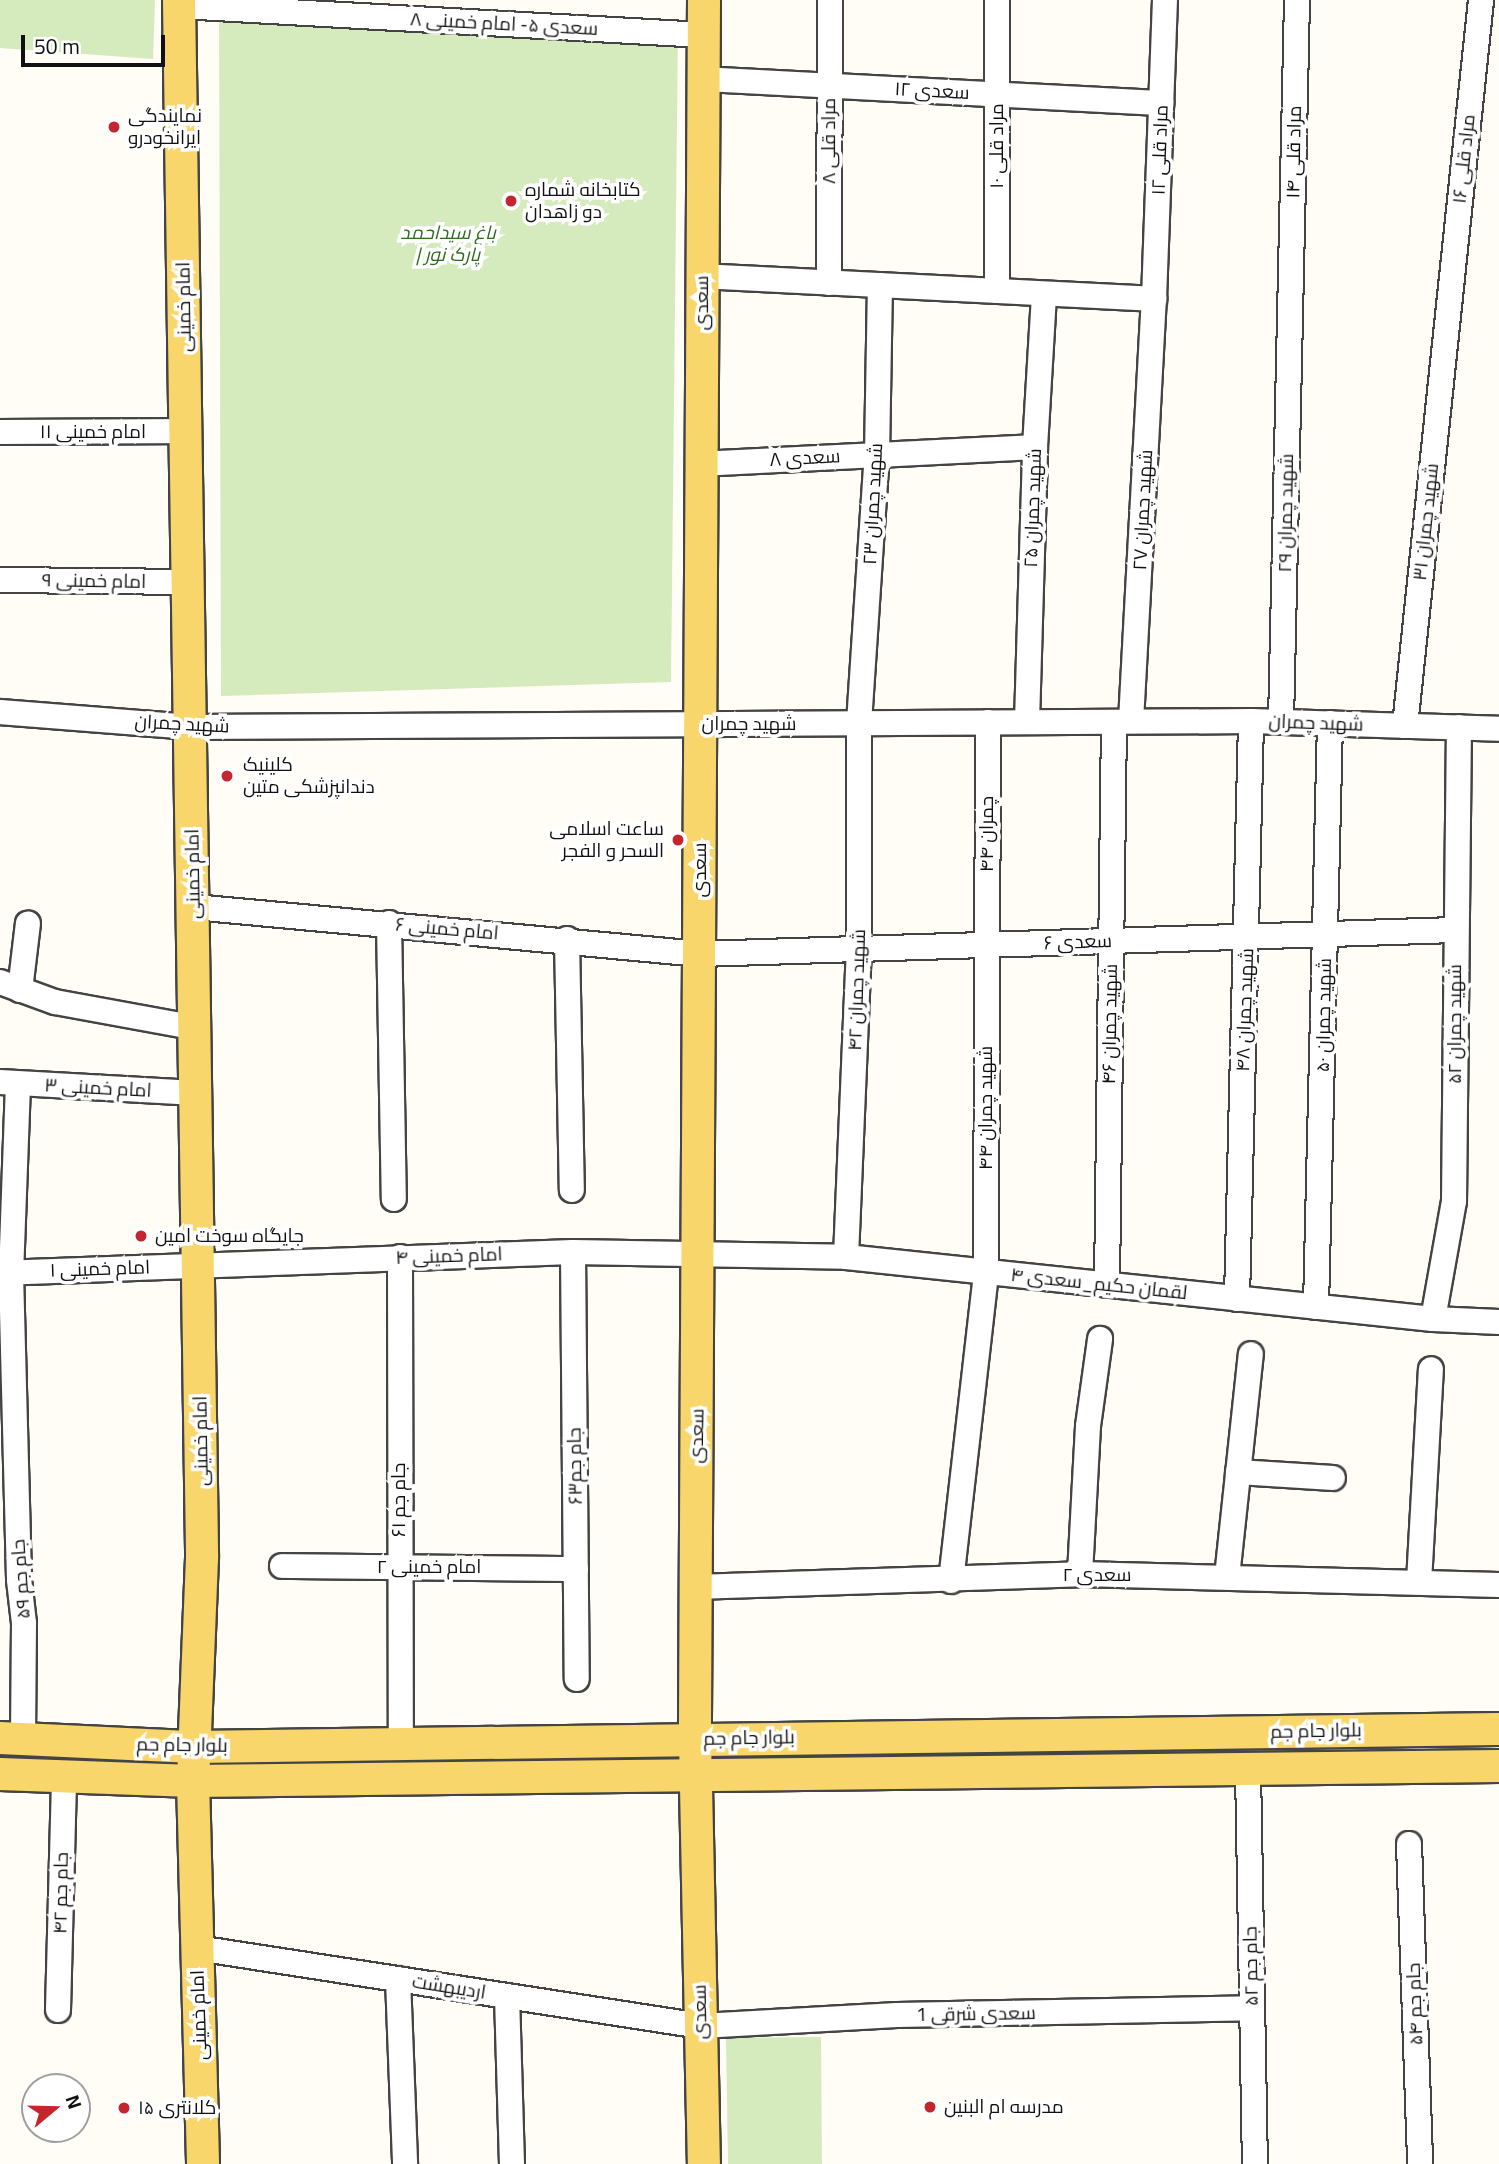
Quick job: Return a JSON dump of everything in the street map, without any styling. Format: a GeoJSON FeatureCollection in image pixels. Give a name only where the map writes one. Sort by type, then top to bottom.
{"type":"FeatureCollection","features":[{"type":"Feature","properties":{"kind":"main road","name":"سعدی"},"geometry":{"type":"LineString","coordinates":[[704,0],[699,1254],[695,1587],[695,1775],[704,2164]]}},
{"type":"Feature","properties":{"kind":"main road","name":"امام خمینی"},"geometry":{"type":"LineString","coordinates":[[180,3],[202,1558],[193,1781],[203,2164]]}},
{"type":"Feature","properties":{"kind":"main road","name":"بلوار جام جم"},"geometry":{"type":"LineString","coordinates":[[11,1738],[194,1747],[1499,1729]]}},
{"type":"Feature","properties":{"kind":"main road","name":"بلوار جام جم"},"geometry":{"type":"LineString","coordinates":[[0,1774],[193,1781],[1499,1766]]}},
{"type":"Feature","properties":{"kind":"street","name":"مراد قلی ۸"},"geometry":{"type":"LineString","coordinates":[[829,283],[830,0]]}},
{"type":"Feature","properties":{"kind":"street","name":"مراد قلی ۱۰"},"geometry":{"type":"LineString","coordinates":[[997,0],[997,291]]}},
{"type":"Feature","properties":{"kind":"street","name":"مراد قلی ۱۲"},"geometry":{"type":"LineString","coordinates":[[1154,299],[1165,0]]}},
{"type":"Feature","properties":{"kind":"street","name":"مراد قلی ۱۴"},"geometry":{"type":"LineString","coordinates":[[1290,304],[1297,0]]}},
{"type":"Feature","properties":{"kind":"street","name":"مراد قلی ۱۶"},"geometry":{"type":"LineString","coordinates":[[1448,318],[1480,0]]}},
{"type":"Feature","properties":{"kind":"street","name":"سعدی ۵- امام خمینی ۸"},"geometry":{"type":"LineString","coordinates":[[180,3],[703,35]]}},
{"type":"Feature","properties":{"kind":"street","name":"سعدی ۱۲"},"geometry":{"type":"LineString","coordinates":[[703,79],[1161,103]]}},
{"type":"Feature","properties":{"kind":"street"},"geometry":{"type":"LineString","coordinates":[[702,276],[1154,299]]}},
{"type":"Feature","properties":{"kind":"street","name":"شهید چمران ۲۳"},"geometry":{"type":"LineString","coordinates":[[859,723],[877,454],[880,285]]}},
{"type":"Feature","properties":{"kind":"street","name":"شهید چمران ۲۵"},"geometry":{"type":"LineString","coordinates":[[1027,722],[1035,447],[1044,294]]}},
{"type":"Feature","properties":{"kind":"street","name":"شهید چمران ۲۷"},"geometry":{"type":"LineString","coordinates":[[1123,721],[1154,299]]}},
{"type":"Feature","properties":{"kind":"street","name":"شهید چمران ۲۹"},"geometry":{"type":"LineString","coordinates":[[1281,722],[1290,304]]}},
{"type":"Feature","properties":{"kind":"street","name":"شهید چمران ۳۱"},"geometry":{"type":"LineString","coordinates":[[1405,726],[1448,318]]}},
{"type":"Feature","properties":{"kind":"street","name":"امام خمینی ۱۱"},"geometry":{"type":"LineString","coordinates":[[0,432],[186,431]]}},
{"type":"Feature","properties":{"kind":"street","name":"سعدی ۸"},"geometry":{"type":"LineString","coordinates":[[701,464],[1035,447]]}},
{"type":"Feature","properties":{"kind":"street","name":"امام خمینی ۹"},"geometry":{"type":"LineString","coordinates":[[0,580],[189,582]]}},
{"type":"Feature","properties":{"kind":"street","name":"شهید چمران"},"geometry":{"type":"LineString","coordinates":[[0,712],[191,727],[1251,721],[1499,729]]}},
{"type":"Feature","properties":{"kind":"street","name":"شهید چمران ۴۶"},"geometry":{"type":"LineString","coordinates":[[1107,1285],[1111,941],[1123,721]]}},
{"type":"Feature","properties":{"kind":"street","name":"شهید چمران ۴۸"},"geometry":{"type":"LineString","coordinates":[[1237,1299],[1251,721]]}},
{"type":"Feature","properties":{"kind":"street","name":"چمران ۴۴"},"geometry":{"type":"LineString","coordinates":[[986,945],[988,722]]}},
{"type":"Feature","properties":{"kind":"street","name":"شهید چمران ۴۲"},"geometry":{"type":"LineString","coordinates":[[846,1257],[859,949],[859,723]]}},
{"type":"Feature","properties":{"kind":"street","name":"شهید چمران ۵۰"},"geometry":{"type":"LineString","coordinates":[[1316,1307],[1331,723]]}},
{"type":"Feature","properties":{"kind":"street","name":"شهید چمران ۵۲"},"geometry":{"type":"LineString","coordinates":[[1433,1319],[1454,1201],[1459,727]]}},
{"type":"Feature","properties":{"kind":"street","name":"امام خمینی ۶"},"geometry":{"type":"LineString","coordinates":[[194,906],[567,939],[700,954]]}},
{"type":"Feature","properties":{"kind":"street"},"geometry":{"type":"LineString","coordinates":[[28,923],[10,986],[55,1002],[196,1028]]}},
{"type":"Feature","properties":{"kind":"street"},"geometry":{"type":"LineString","coordinates":[[389,923],[394,1199]]}},
{"type":"Feature","properties":{"kind":"street","name":"سعدی ۶"},"geometry":{"type":"LineString","coordinates":[[700,954],[1456,930]]}},
{"type":"Feature","properties":{"kind":"street"},"geometry":{"type":"LineString","coordinates":[[567,939],[572,1190]]}},
{"type":"Feature","properties":{"kind":"street","name":"شهید چمران ۴۴"},"geometry":{"type":"LineString","coordinates":[[951,1581],[986,1272],[986,945]]}},
{"type":"Feature","properties":{"kind":"street","name":"امام خمینی ۳"},"geometry":{"type":"LineString","coordinates":[[9,1083],[197,1093]]}},
{"type":"Feature","properties":{"kind":"street","name":"جام جم ۵۹"},"geometry":{"type":"LineString","coordinates":[[9,1083],[6,1382],[24,1623],[11,1738]]}},
{"type":"Feature","properties":{"kind":"street","name":"امام خمینی ۴"},"geometry":{"type":"LineString","coordinates":[[199,1266],[573,1252],[699,1254]]}},
{"type":"Feature","properties":{"kind":"street","name":"جام جم۶۳"},"geometry":{"type":"LineString","coordinates":[[573,1252],[577,1679]]}},
{"type":"Feature","properties":{"kind":"street","name":"لقمان حکیم_سعدی ۴"},"geometry":{"type":"LineString","coordinates":[[699,1254],[846,1257],[1433,1319],[1499,1322]]}},
{"type":"Feature","properties":{"kind":"street","name":"جام جم ۶۱"},"geometry":{"type":"LineString","coordinates":[[400,1257],[401,1743]]}},
{"type":"Feature","properties":{"kind":"street","name":"امام خمینی ۱"},"geometry":{"type":"LineString","coordinates":[[5,1273],[199,1266]]}},
{"type":"Feature","properties":{"kind":"street"},"geometry":{"type":"LineString","coordinates":[[1080,1574],[1088,1426],[1100,1339]]}},
{"type":"Feature","properties":{"kind":"street"},"geometry":{"type":"LineString","coordinates":[[1227,1577],[1251,1354]]}},
{"type":"Feature","properties":{"kind":"street"},"geometry":{"type":"LineString","coordinates":[[1419,1582],[1431,1369]]}},
{"type":"Feature","properties":{"kind":"street"},"geometry":{"type":"LineString","coordinates":[[1238,1472],[1333,1478]]}},
{"type":"Feature","properties":{"kind":"street","name":"امام خمینی ۲"},"geometry":{"type":"LineString","coordinates":[[282,1566],[576,1569]]}},
{"type":"Feature","properties":{"kind":"street","name":"سعدی ۲"},"geometry":{"type":"LineString","coordinates":[[695,1587],[951,1581],[1080,1574],[1499,1585]]}},
{"type":"Feature","properties":{"kind":"street","name":"جام جم ۵۲"},"geometry":{"type":"LineString","coordinates":[[1248,1769],[1255,2164]]}},
{"type":"Feature","properties":{"kind":"street","name":"جام جم ۴۲"},"geometry":{"type":"LineString","coordinates":[[58,2010],[64,1776]]}},
{"type":"Feature","properties":{"kind":"street","name":"جام جم ۵۴"},"geometry":{"type":"LineString","coordinates":[[1409,1844],[1420,2164]]}},
{"type":"Feature","properties":{"kind":"street","name":"اردیبهشت"},"geometry":{"type":"LineString","coordinates":[[197,1948],[701,2026]]}},
{"type":"Feature","properties":{"kind":"street"},"geometry":{"type":"LineString","coordinates":[[398,1979],[405,2164]]}},
{"type":"Feature","properties":{"kind":"street"},"geometry":{"type":"LineString","coordinates":[[507,1996],[512,2164]]}},
{"type":"Feature","properties":{"kind":"street","name":"سعدی شرقی 1"},"geometry":{"type":"LineString","coordinates":[[701,2026],[897,2015],[1252,2008]]}},
{"type":"Feature","properties":{"kind":"green space"},"geometry":{"type":"Polygon","coordinates":[[[0,0],[155,0],[153,59],[0,48],[0,0]]]}},
{"type":"Feature","properties":{"kind":"green space","name":"باغ سیداحمد | پارک نور"},"geometry":{"type":"Polygon","coordinates":[[[219,3],[678,27],[671,682],[221,696],[219,3]]]}},
{"type":"Feature","properties":{"kind":"green space"},"geometry":{"type":"Polygon","coordinates":[[[821,2037],[822,2164],[728,2164],[726,2038],[821,2037]]]}},
{"type":"Feature","properties":{"kind":"place","name":"نمایندگی ایرانخودرو"},"geometry":{"type":"Point","coordinates":[114,127]}},
{"type":"Feature","properties":{"kind":"place","name":"کتابخانه شماره دو زاهدان"},"geometry":{"type":"Point","coordinates":[511,201]}},
{"type":"Feature","properties":{"kind":"place","name":"کلینیک دندانپزشکی متین"},"geometry":{"type":"Point","coordinates":[227,776]}},
{"type":"Feature","properties":{"kind":"place","name":"ساعت اسلامی السحر و الفجر"},"geometry":{"type":"Point","coordinates":[678,840]}},
{"type":"Feature","properties":{"kind":"place","name":"جایگاه سوخت امین"},"geometry":{"type":"Point","coordinates":[141,1236]}},
{"type":"Feature","properties":{"kind":"place","name":"مدرسه ام البنین"},"geometry":{"type":"Point","coordinates":[930,2107]}},
{"type":"Feature","properties":{"kind":"place","name":"کلانتری ۱۵"},"geometry":{"type":"Point","coordinates":[124,2108]}}]}
